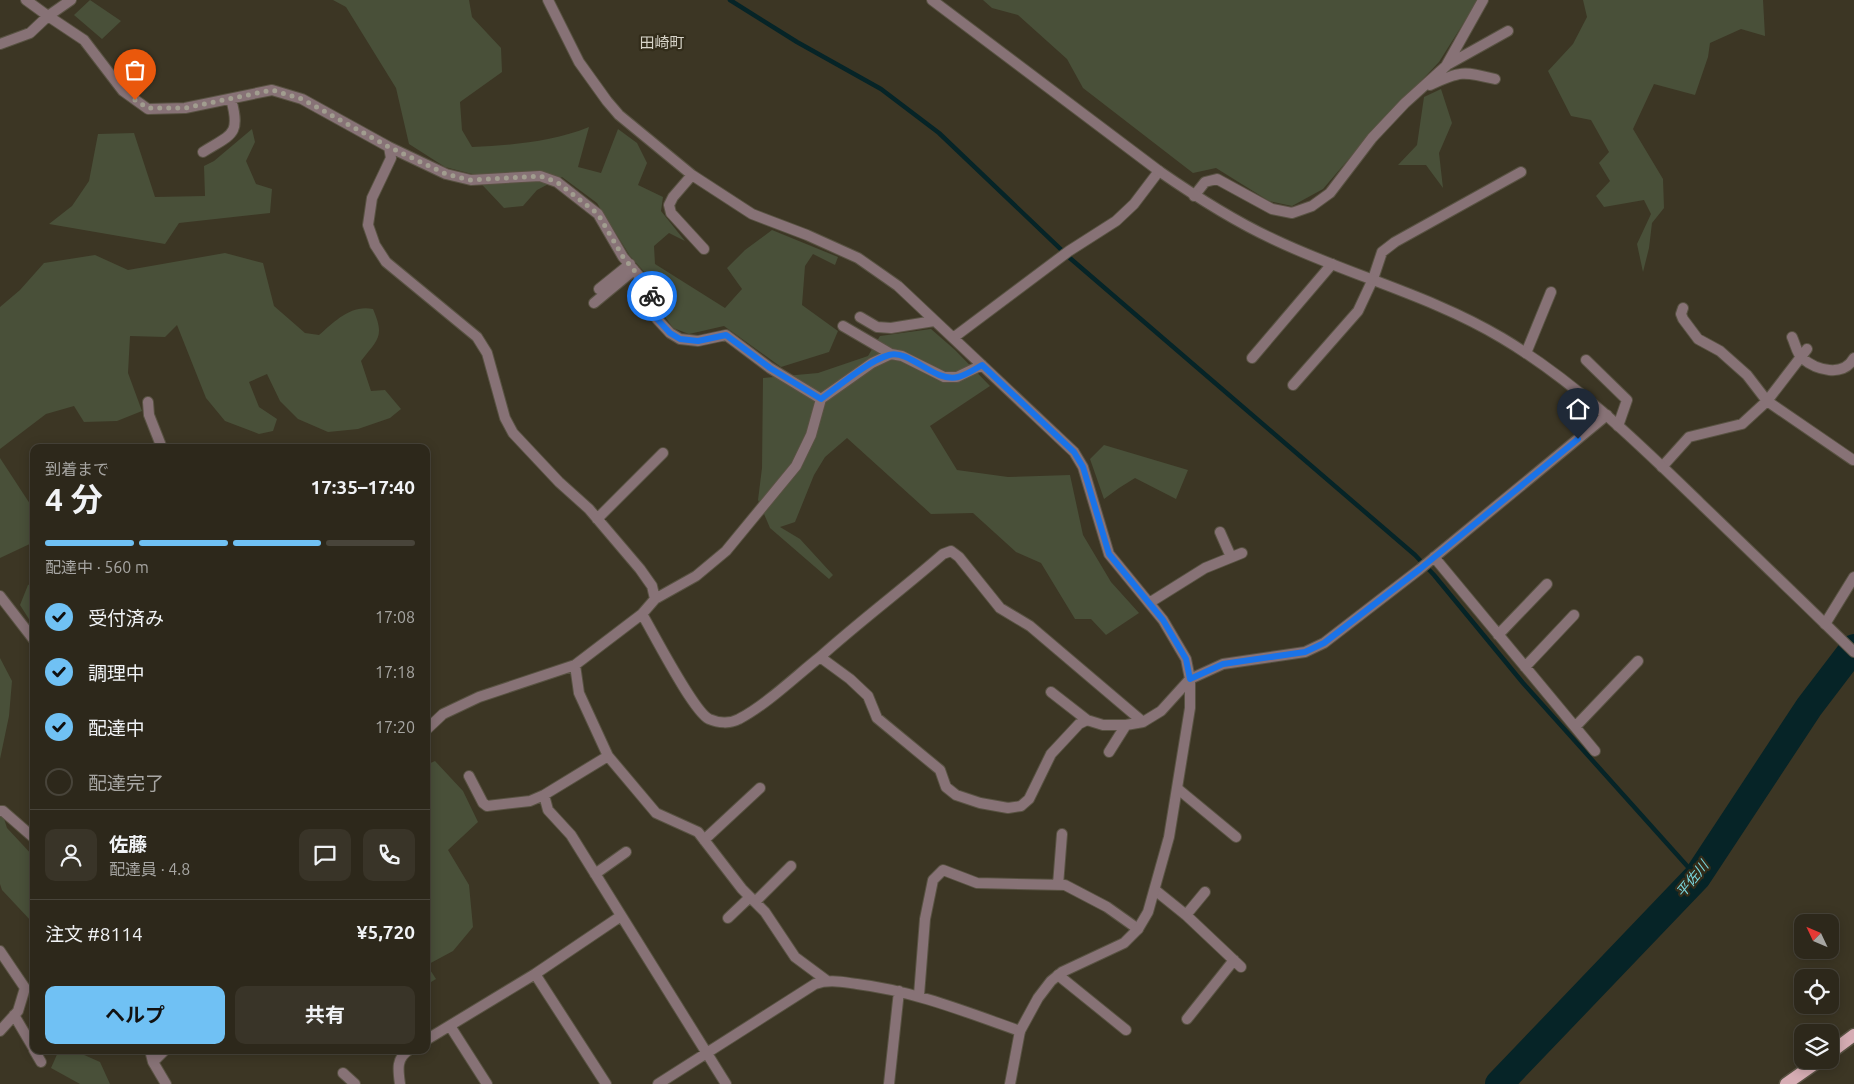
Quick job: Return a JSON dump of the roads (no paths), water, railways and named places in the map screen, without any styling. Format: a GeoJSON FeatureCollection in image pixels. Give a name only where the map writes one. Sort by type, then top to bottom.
{"type":"FeatureCollection","features":[{"type":"Feature","properties":{"kind":"main road"},"geometry":{"type":"LineString","coordinates":[[1839,1046],[1854,1035]]}},
{"type":"Feature","properties":{"kind":"main road"},"geometry":{"type":"LineString","coordinates":[[1786,1084],[1807,1069]]}},
{"type":"Feature","properties":{"kind":"street"},"geometry":{"type":"LineString","coordinates":[[26,0],[84,40],[123,91],[148,108],[185,108],[272,90],[302,99],[389,147],[446,174],[470,180],[540,176],[557,182],[598,214],[623,257],[650,289],[657,319],[670,333],[680,339],[698,341],[726,335],[770,368],[821,399]]}},
{"type":"Feature","properties":{"kind":"street"},"geometry":{"type":"LineString","coordinates":[[0,44],[30,33],[48,16],[71,0]]}},
{"type":"Feature","properties":{"kind":"street"},"geometry":{"type":"LineString","coordinates":[[548,0],[579,62],[606,101],[619,115],[692,175],[752,214],[807,235],[858,258],[898,286],[1074,452],[1083,467],[1109,554],[1163,620],[1186,659],[1190,679],[1190,708],[1178,789],[1169,837],[1148,912],[1138,929],[1124,943],[1058,975],[1051,981],[1038,998],[1020,1030],[1010,1084]]}},
{"type":"Feature","properties":{"kind":"street"},"geometry":{"type":"LineString","coordinates":[[932,0],[1159,171],[1194,196],[1235,221],[1274,240],[1373,279],[1467,320],[1526,353],[1565,380],[1607,415],[1854,652]]}},
{"type":"Feature","properties":{"kind":"street"},"geometry":{"type":"LineString","coordinates":[[1446,66],[1483,0]]}},
{"type":"Feature","properties":{"kind":"street"},"geometry":{"type":"LineString","coordinates":[[1194,196],[1205,182],[1217,179],[1272,209],[1292,213],[1312,206],[1330,193],[1372,138],[1446,66],[1508,31]]}},
{"type":"Feature","properties":{"kind":"street"},"geometry":{"type":"LineString","coordinates":[[1420,90],[1454,74],[1472,73],[1495,79]]}},
{"type":"Feature","properties":{"kind":"street"},"geometry":{"type":"LineString","coordinates":[[203,152],[226,137],[234,129],[236,118],[231,99]]}},
{"type":"Feature","properties":{"kind":"street"},"geometry":{"type":"LineString","coordinates":[[389,147],[391,158],[372,198],[368,225],[375,245],[386,262],[477,337],[487,353],[505,418],[513,432],[597,519],[648,580],[652,586],[655,599]]}},
{"type":"Feature","properties":{"kind":"street"},"geometry":{"type":"LineString","coordinates":[[953,338],[1065,254],[1116,221],[1134,204],[1159,171]]}},
{"type":"Feature","properties":{"kind":"street"},"geometry":{"type":"LineString","coordinates":[[1294,386],[1358,311],[1373,279],[1382,252],[1395,242],[1521,172]]}},
{"type":"Feature","properties":{"kind":"street"},"geometry":{"type":"LineString","coordinates":[[692,175],[673,197],[669,205],[671,213],[704,249]]}},
{"type":"Feature","properties":{"kind":"street"},"geometry":{"type":"LineString","coordinates":[[1252,358],[1332,264]]}},
{"type":"Feature","properties":{"kind":"street"},"geometry":{"type":"LineString","coordinates":[[599,289],[632,267]]}},
{"type":"Feature","properties":{"kind":"street"},"geometry":{"type":"LineString","coordinates":[[594,303],[632,267]]}},
{"type":"Feature","properties":{"kind":"street"},"geometry":{"type":"LineString","coordinates":[[1526,353],[1551,292]]}},
{"type":"Feature","properties":{"kind":"street"},"geometry":{"type":"LineString","coordinates":[[1683,308],[1681,314],[1683,319],[1698,339],[1720,351],[1747,374],[1768,401],[1853,460]]}},
{"type":"Feature","properties":{"kind":"street"},"geometry":{"type":"LineString","coordinates":[[860,317],[877,327],[891,328],[934,321]]}},
{"type":"Feature","properties":{"kind":"street"},"geometry":{"type":"LineString","coordinates":[[843,326],[891,354],[902,356],[944,377],[957,377],[982,365]]}},
{"type":"Feature","properties":{"kind":"street"},"geometry":{"type":"LineString","coordinates":[[1792,337],[1819,368],[1834,371],[1851,362],[1854,358]]}},
{"type":"Feature","properties":{"kind":"street"},"geometry":{"type":"LineString","coordinates":[[1662,467],[1689,437],[1742,424],[1768,401],[1804,353]]}},
{"type":"Feature","properties":{"kind":"street"},"geometry":{"type":"LineString","coordinates":[[430,726],[444,714],[478,697],[574,665],[642,614],[655,599],[696,576],[726,551],[796,466],[811,435],[821,399],[872,363],[891,354]]}},
{"type":"Feature","properties":{"kind":"street"},"geometry":{"type":"LineString","coordinates":[[1586,360],[1627,400],[1618,426]]}},
{"type":"Feature","properties":{"kind":"street"},"geometry":{"type":"LineString","coordinates":[[148,402],[149,415],[160,444]]}},
{"type":"Feature","properties":{"kind":"street"},"geometry":{"type":"LineString","coordinates":[[1051,692],[1087,720],[1103,725],[1126,726],[1143,722],[1161,711],[1190,679],[1223,664],[1305,652],[1324,643],[1420,569],[1607,415]]}},
{"type":"Feature","properties":{"kind":"street"},"geometry":{"type":"LineString","coordinates":[[597,519],[663,453]]}},
{"type":"Feature","properties":{"kind":"street"},"geometry":{"type":"LineString","coordinates":[[1220,532],[1231,557]]}},
{"type":"Feature","properties":{"kind":"street"},"geometry":{"type":"LineString","coordinates":[[642,614],[694,703],[708,718],[720,723],[737,720],[765,702],[858,623],[902,590],[943,554],[951,551],[959,557],[1000,608],[1030,626],[1143,722]]}},
{"type":"Feature","properties":{"kind":"street"},"geometry":{"type":"LineString","coordinates":[[1149,603],[1205,568],[1242,553]]}},
{"type":"Feature","properties":{"kind":"street"},"geometry":{"type":"LineString","coordinates":[[1431,559],[1498,635],[1594,751]]}},
{"type":"Feature","properties":{"kind":"street"},"geometry":{"type":"LineString","coordinates":[[1828,626],[1854,577]]}},
{"type":"Feature","properties":{"kind":"street"},"geometry":{"type":"LineString","coordinates":[[1498,635],[1547,584]]}},
{"type":"Feature","properties":{"kind":"street"},"geometry":{"type":"LineString","coordinates":[[0,596],[30,635]]}},
{"type":"Feature","properties":{"kind":"street"},"geometry":{"type":"LineString","coordinates":[[1525,667],[1574,615]]}},
{"type":"Feature","properties":{"kind":"street"},"geometry":{"type":"LineString","coordinates":[[820,657],[850,679],[868,696],[877,718],[940,770],[946,787],[956,795],[980,804],[1008,808],[1021,806],[1029,799],[1051,754],[1079,724],[1087,720]]}},
{"type":"Feature","properties":{"kind":"street"},"geometry":{"type":"LineString","coordinates":[[1575,727],[1638,661]]}},
{"type":"Feature","properties":{"kind":"street"},"geometry":{"type":"LineString","coordinates":[[574,665],[579,693],[608,756],[656,813],[698,832],[765,912],[794,957],[826,980]]}},
{"type":"Feature","properties":{"kind":"street"},"geometry":{"type":"LineString","coordinates":[[1109,752],[1126,726]]}},
{"type":"Feature","properties":{"kind":"street"},"geometry":{"type":"LineString","coordinates":[[469,776],[483,803],[487,806],[530,801],[544,795],[608,756]]}},
{"type":"Feature","properties":{"kind":"street"},"geometry":{"type":"LineString","coordinates":[[704,840],[760,788]]}},
{"type":"Feature","properties":{"kind":"street"},"geometry":{"type":"LineString","coordinates":[[1178,789],[1236,837]]}},
{"type":"Feature","properties":{"kind":"street"},"geometry":{"type":"LineString","coordinates":[[544,795],[548,810],[571,835],[726,1084]]}},
{"type":"Feature","properties":{"kind":"street"},"geometry":{"type":"LineString","coordinates":[[0,811],[18,823],[30,834]]}},
{"type":"Feature","properties":{"kind":"street"},"geometry":{"type":"LineString","coordinates":[[1058,885],[1062,834]]}},
{"type":"Feature","properties":{"kind":"street"},"geometry":{"type":"LineString","coordinates":[[595,874],[626,852]]}},
{"type":"Feature","properties":{"kind":"street"},"geometry":{"type":"LineString","coordinates":[[728,918],[753,900],[791,866]]}},
{"type":"Feature","properties":{"kind":"street"},"geometry":{"type":"LineString","coordinates":[[919,995],[927,910],[933,880],[943,870],[977,883],[1065,885],[1107,907],[1138,929]]}},
{"type":"Feature","properties":{"kind":"street"},"geometry":{"type":"LineString","coordinates":[[1155,890],[1186,915],[1238,964],[1187,1020]]}},
{"type":"Feature","properties":{"kind":"street"},"geometry":{"type":"LineString","coordinates":[[1186,915],[1205,892]]}},
{"type":"Feature","properties":{"kind":"street"},"geometry":{"type":"LineString","coordinates":[[430,1038],[535,974],[621,916]]}},
{"type":"Feature","properties":{"kind":"street"},"geometry":{"type":"LineString","coordinates":[[0,951],[25,988],[18,1011],[0,1031]]}},
{"type":"Feature","properties":{"kind":"street"},"geometry":{"type":"LineString","coordinates":[[535,974],[606,1084]]}},
{"type":"Feature","properties":{"kind":"street"},"geometry":{"type":"LineString","coordinates":[[1058,975],[1126,1030]]}},
{"type":"Feature","properties":{"kind":"street"},"geometry":{"type":"LineString","coordinates":[[658,1084],[815,984],[826,980],[873,986],[919,995],[1020,1030]]}},
{"type":"Feature","properties":{"kind":"street"},"geometry":{"type":"LineString","coordinates":[[889,1084],[899,991]]}},
{"type":"Feature","properties":{"kind":"street"},"geometry":{"type":"LineString","coordinates":[[14,1015],[30,1043]]}},
{"type":"Feature","properties":{"kind":"street"},"geometry":{"type":"LineString","coordinates":[[450,1026],[486,1084]]}},
{"type":"Feature","properties":{"kind":"street"},"geometry":{"type":"LineString","coordinates":[[36,1054],[41,1062]]}},
{"type":"Feature","properties":{"kind":"street"},"geometry":{"type":"LineString","coordinates":[[151,1054],[153,1062],[166,1084]]}},
{"type":"Feature","properties":{"kind":"street"},"geometry":{"type":"LineString","coordinates":[[153,1062],[161,1054]]}},
{"type":"Feature","properties":{"kind":"street"},"geometry":{"type":"LineString","coordinates":[[400,1084],[397,1066],[403,1054]]}},
{"type":"Feature","properties":{"kind":"street"},"geometry":{"type":"LineString","coordinates":[[343,1073],[355,1084]]}},
{"type":"Feature","properties":{"kind":"waterway"},"geometry":{"type":"LineString","coordinates":[[730,0],[797,42],[881,89],[939,133],[1071,259],[1415,555],[1434,575],[1523,683],[1697,877]]}},
{"type":"Feature","properties":{"kind":"waterway","name":"平佐川"},"geometry":{"type":"LineString","coordinates":[[1499,1084],[1697,877],[1809,707],[1854,648]]}},
{"type":"Feature","properties":{"kind":"district","name":"田崎町"},"geometry":{"type":"Point","coordinates":[662,42]}}]}
